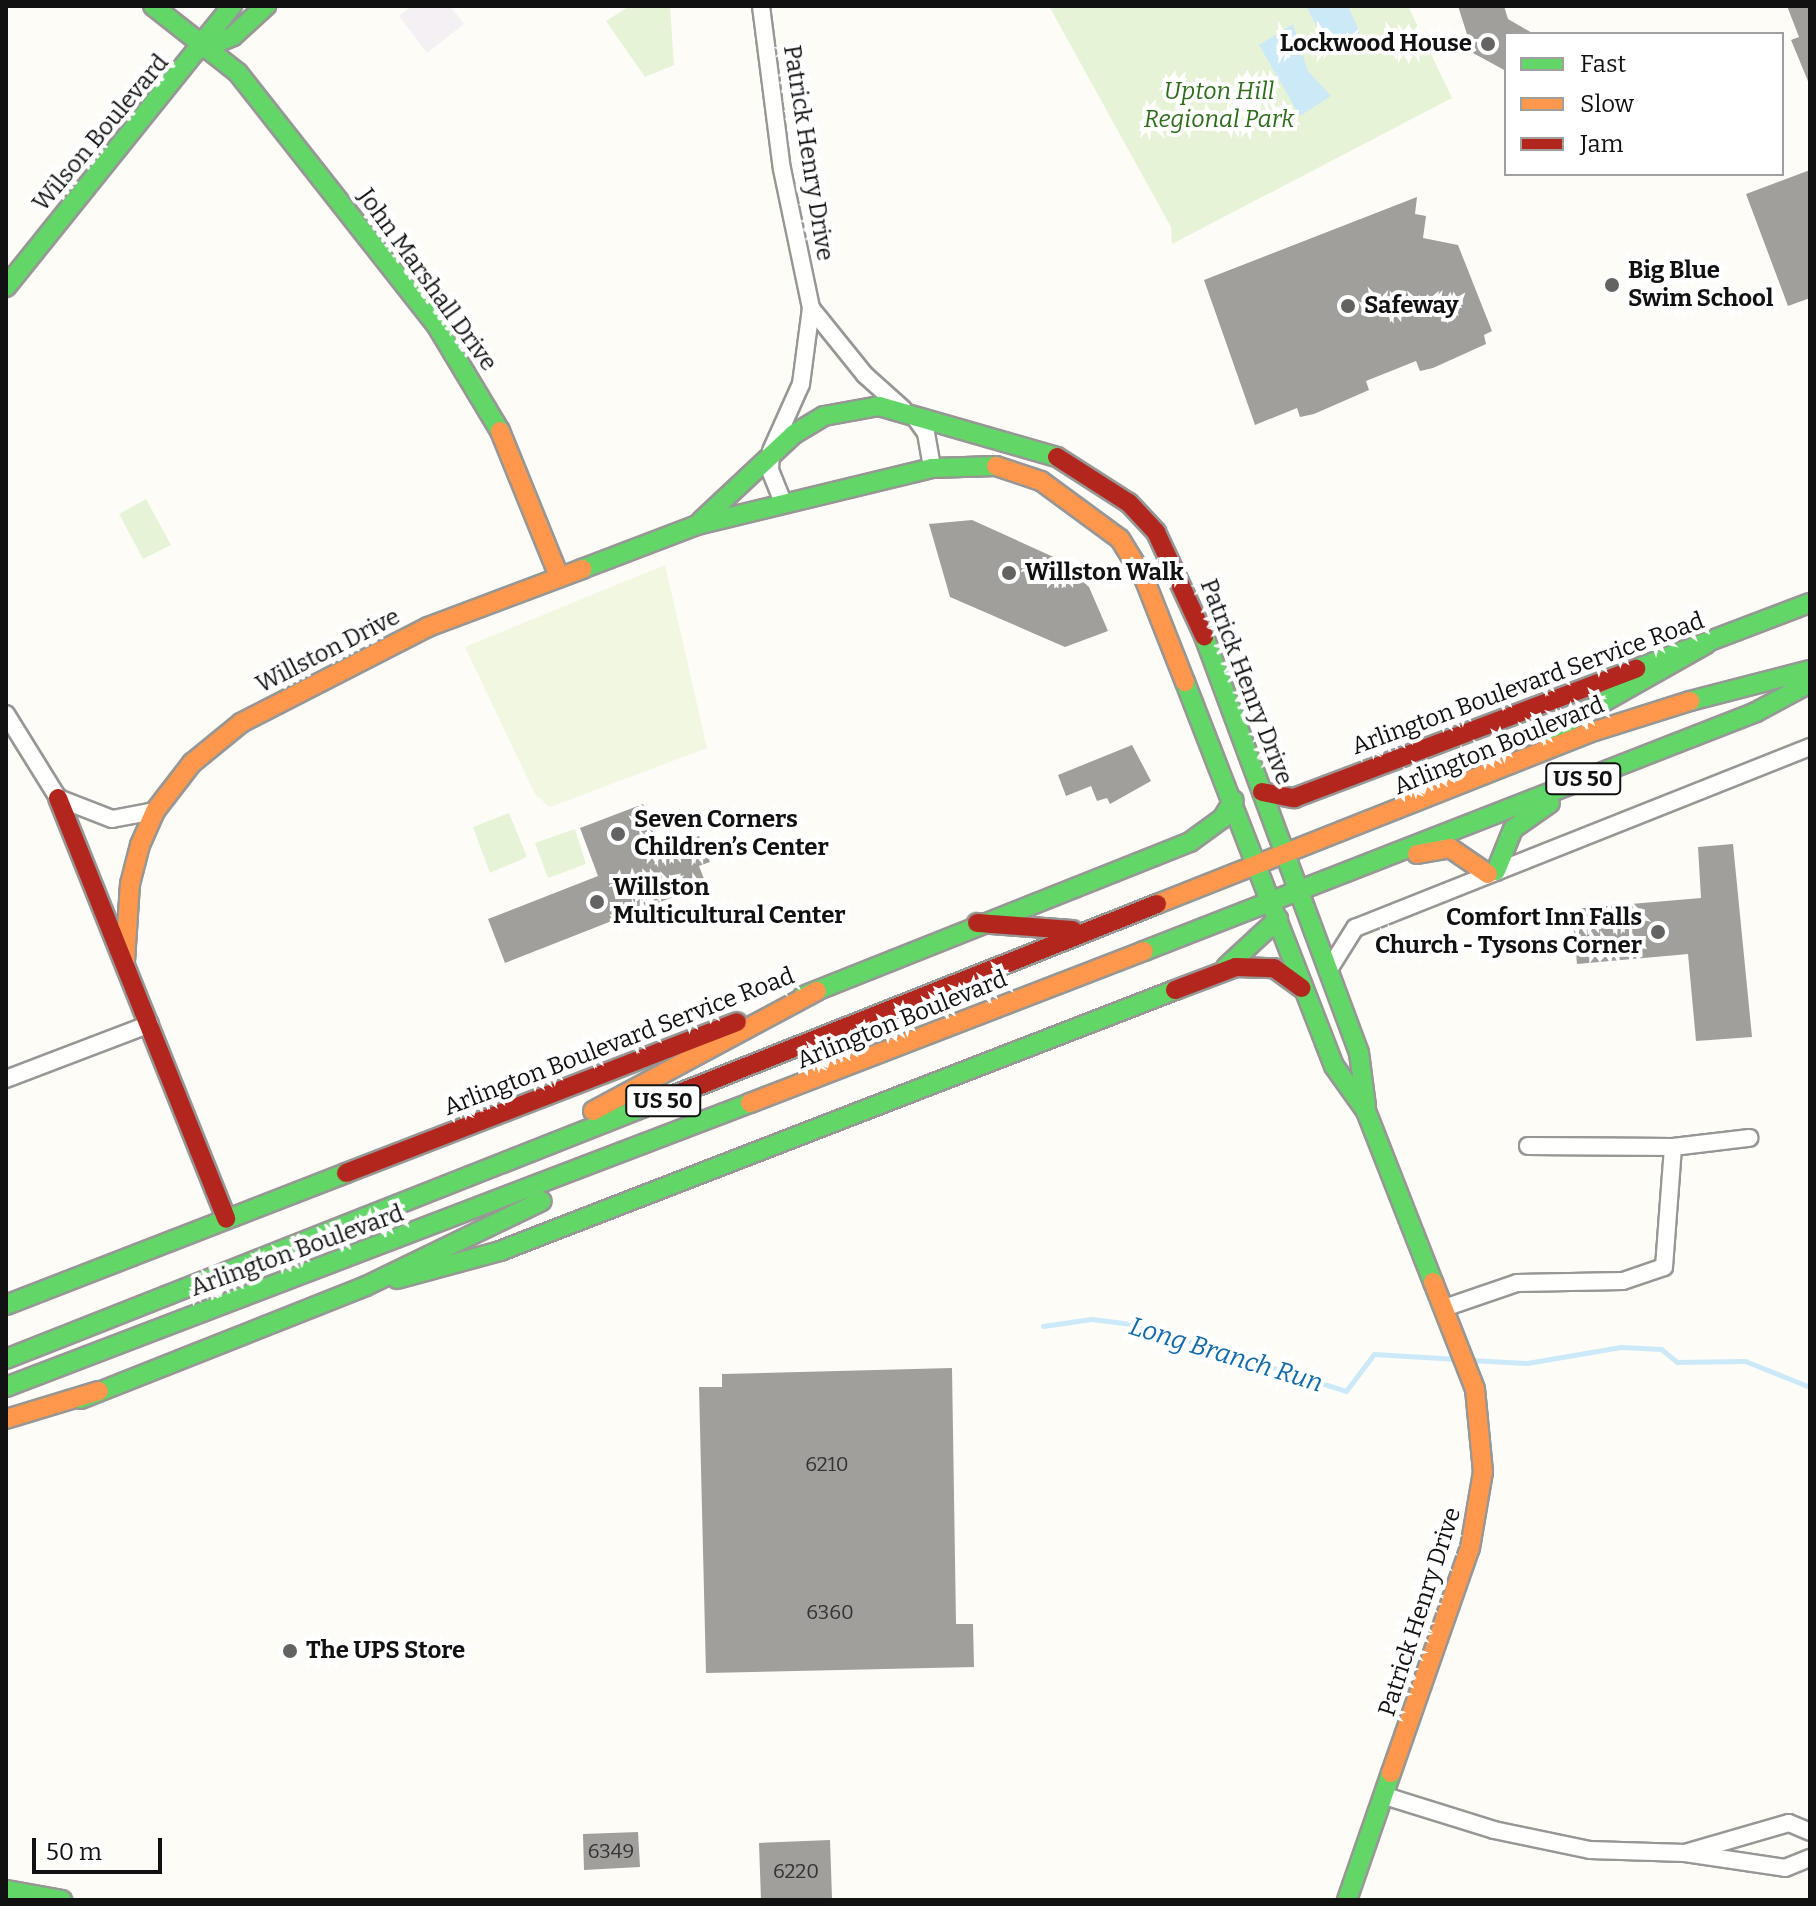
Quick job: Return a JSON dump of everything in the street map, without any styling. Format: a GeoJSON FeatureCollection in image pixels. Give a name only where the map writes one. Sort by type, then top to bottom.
{"type":"FeatureCollection","features":[{"type":"Feature","properties":{"kind":"main road","name":"John Marshall Drive"},"geometry":{"type":"LineString","coordinates":[[153,6],[264,104],[444,338],[501,432],[558,574]]}},
{"type":"Feature","properties":{"kind":"main road","name":"Wilson Boulevard"},"geometry":{"type":"LineString","coordinates":[[6,287],[204,48],[232,6]]}},
{"type":"Feature","properties":{"kind":"main road","name":"Wilson Boulevard"},"geometry":{"type":"LineString","coordinates":[[204,48],[233,36],[266,6]]}},
{"type":"Feature","properties":{"kind":"main road","name":"Patrick Henry Drive"},"geometry":{"type":"LineString","coordinates":[[697,525],[771,451],[824,416],[879,406],[1069,460],[1143,517],[1175,563],[1262,792],[1359,1053],[1366,1111]]}},
{"type":"Feature","properties":{"kind":"main road","name":"Patrick Henry Drive"},"geometry":{"type":"LineString","coordinates":[[697,525],[932,468],[996,466],[1041,481],[1120,539],[1144,578],[1234,800],[1334,1066],[1366,1111],[1447,1307],[1475,1389],[1482,1436],[1478,1510],[1385,1796],[1347,1900]]}},
{"type":"Feature","properties":{"kind":"main road","name":"Willston Drive"},"geometry":{"type":"LineString","coordinates":[[125,961],[130,884],[155,811],[192,763],[241,723],[428,627],[558,574],[697,525]]}},
{"type":"Feature","properties":{"kind":"main road","name":"Arlington Boulevard Service Road"},"geometry":{"type":"LineString","coordinates":[[1262,792],[1294,798],[1810,603]]}},
{"type":"Feature","properties":{"kind":"main road"},"geometry":{"type":"LineString","coordinates":[[1465,786],[1524,746],[1706,644]]}},
{"type":"Feature","properties":{"kind":"main road","name":"Arlington Boulevard"},"geometry":{"type":"LineString","coordinates":[[6,1359],[238,1266],[415,1201],[1085,930],[1465,786],[1595,731],[1750,682],[1810,670]]}},
{"type":"Feature","properties":{"kind":"main road","name":"Arlington Boulevard"},"geometry":{"type":"LineString","coordinates":[[6,1387],[692,1127],[1296,888],[1756,712],[1810,683]]}},
{"type":"Feature","properties":{"kind":"main road"},"geometry":{"type":"LineString","coordinates":[[1353,866],[1450,848],[1492,872],[1513,829],[1601,772]]}},
{"type":"Feature","properties":{"kind":"main road"},"geometry":{"type":"LineString","coordinates":[[58,798],[226,1219]]}},
{"type":"Feature","properties":{"kind":"main road","name":"Arlington Boulevard Service Road"},"geometry":{"type":"LineString","coordinates":[[6,1305],[817,991],[977,923],[1190,842],[1222,819],[1234,800]]}},
{"type":"Feature","properties":{"kind":"main road"},"geometry":{"type":"LineString","coordinates":[[1199,982],[1236,961],[1278,919]]}},
{"type":"Feature","properties":{"kind":"main road"},"geometry":{"type":"LineString","coordinates":[[977,923],[1085,930]]}},
{"type":"Feature","properties":{"kind":"main road"},"geometry":{"type":"LineString","coordinates":[[366,1286],[461,1264],[1199,982],[1255,966],[1291,975],[1306,992]]}},
{"type":"Feature","properties":{"kind":"main road"},"geometry":{"type":"LineString","coordinates":[[415,1201],[767,1023],[817,991]]}},
{"type":"Feature","properties":{"kind":"main road"},"geometry":{"type":"LineString","coordinates":[[6,1432],[99,1391],[366,1286],[692,1127]]}},
{"type":"Feature","properties":{"kind":"main road"},"geometry":{"type":"LineString","coordinates":[[6,1346],[238,1266]]}},
{"type":"Feature","properties":{"kind":"main road"},"geometry":{"type":"LineString","coordinates":[[6,1419],[99,1391]]}},
{"type":"Feature","properties":{"kind":"main road"},"geometry":{"type":"LineString","coordinates":[[6,1890],[62,1900]]}},
{"type":"Feature","properties":{"kind":"street","name":"Patrick Henry Drive"},"geometry":{"type":"LineString","coordinates":[[761,6],[782,169],[811,308],[801,384],[771,451]]}},
{"type":"Feature","properties":{"kind":"street","name":"Patrick Henry Drive"},"geometry":{"type":"LineString","coordinates":[[811,308],[855,364],[910,414],[926,433],[932,468]]}},
{"type":"Feature","properties":{"kind":"street"},"geometry":{"type":"LineString","coordinates":[[771,451],[770,470],[783,502]]}},
{"type":"Feature","properties":{"kind":"street"},"geometry":{"type":"LineString","coordinates":[[6,714],[58,798],[112,819],[155,811]]}},
{"type":"Feature","properties":{"kind":"street"},"geometry":{"type":"LineString","coordinates":[[1328,971],[1355,928],[1810,747]]}},
{"type":"Feature","properties":{"kind":"street"},"geometry":{"type":"LineString","coordinates":[[6,1079],[150,1024]]}},
{"type":"Feature","properties":{"kind":"street"},"geometry":{"type":"LineString","coordinates":[[1528,1146],[1673,1147],[1749,1138]]}},
{"type":"Feature","properties":{"kind":"street"},"geometry":{"type":"LineString","coordinates":[[1447,1307],[1517,1283],[1623,1281],[1664,1267],[1673,1147]]}},
{"type":"Feature","properties":{"kind":"street"},"geometry":{"type":"LineString","coordinates":[[1385,1796],[1494,1830],[1590,1850],[1685,1853],[1785,1868],[1810,1858]]}},
{"type":"Feature","properties":{"kind":"street"},"geometry":{"type":"LineString","coordinates":[[1685,1853],[1789,1823],[1810,1832]]}},
{"type":"Feature","properties":{"kind":"shaded area"},"geometry":{"type":"Polygon","coordinates":[[[412,6],[450,6],[464,24],[427,53],[399,16],[412,6]]]}},
{"type":"Feature","properties":{"kind":"green space"},"geometry":{"type":"Polygon","coordinates":[[[630,6],[670,6],[674,65],[645,77],[606,21],[630,6]]]}},
{"type":"Feature","properties":{"kind":"green space","name":"Upton Hill Regional Park"},"geometry":{"type":"Polygon","coordinates":[[[1049,6],[1408,6],[1452,98],[1172,244],[1171,227],[1049,6]]]}},
{"type":"Feature","properties":{"kind":"green space"},"geometry":{"type":"Polygon","coordinates":[[[146,499],[171,545],[143,559],[119,514],[146,499]]]}},
{"type":"Feature","properties":{"kind":"green space"},"geometry":{"type":"Polygon","coordinates":[[[665,565],[707,748],[550,807],[535,794],[465,647],[665,565]]]}},
{"type":"Feature","properties":{"kind":"green space"},"geometry":{"type":"Polygon","coordinates":[[[509,813],[527,857],[490,873],[473,827],[509,813]]]}},
{"type":"Feature","properties":{"kind":"green space"},"geometry":{"type":"Polygon","coordinates":[[[575,829],[586,864],[548,878],[535,843],[575,829]]]}},
{"type":"Feature","properties":{"kind":"water"},"geometry":{"type":"Polygon","coordinates":[[[1306,6],[1348,6],[1360,33],[1329,50],[1306,6]]]}},
{"type":"Feature","properties":{"kind":"water"},"geometry":{"type":"Polygon","coordinates":[[[1293,24],[1308,71],[1331,96],[1300,116],[1259,45],[1293,24]]]}},
{"type":"Feature","properties":{"kind":"building","name":"Lockwood House"},"geometry":{"type":"Polygon","coordinates":[[[1458,6],[1504,6],[1508,19],[1531,32],[1504,32],[1504,70],[1473,53],[1458,6]]]}},
{"type":"Feature","properties":{"kind":"building"},"geometry":{"type":"Polygon","coordinates":[[[1787,6],[1810,6],[1810,86],[1791,40],[1799,37],[1787,6]]]}},
{"type":"Feature","properties":{"kind":"building"},"geometry":{"type":"Polygon","coordinates":[[[1810,170],[1810,298],[1788,306],[1746,194],[1810,170]]]}},
{"type":"Feature","properties":{"kind":"building","name":"Safeway"},"geometry":{"type":"Polygon","coordinates":[[[1417,197],[1415,214],[1426,216],[1423,238],[1458,245],[1492,331],[1484,335],[1486,344],[1433,368],[1420,371],[1416,361],[1366,381],[1369,390],[1314,414],[1300,417],[1297,408],[1255,425],[1204,280],[1417,197]]]}},
{"type":"Feature","properties":{"kind":"building","name":"Willston Walk"},"geometry":{"type":"Polygon","coordinates":[[[972,520],[1058,559],[1089,587],[1108,631],[1065,647],[950,597],[929,524],[972,520]]]}},
{"type":"Feature","properties":{"kind":"building"},"geometry":{"type":"Polygon","coordinates":[[[1132,745],[1151,781],[1110,804],[1107,798],[1097,801],[1091,786],[1066,796],[1058,775],[1132,745]]]}},
{"type":"Feature","properties":{"kind":"building","name":"Willston Multicultural Center"},"geometry":{"type":"Polygon","coordinates":[[[643,804],[660,851],[699,836],[710,862],[699,866],[706,884],[505,963],[488,919],[598,876],[580,828],[643,804]]]}},
{"type":"Feature","properties":{"kind":"building","name":"Comfort Inn Falls Church - Tysons Corner"},"geometry":{"type":"Polygon","coordinates":[[[1733,844],[1752,1037],[1696,1041],[1688,954],[1577,964],[1572,909],[1701,898],[1698,847],[1733,844]]]}},
{"type":"Feature","properties":{"kind":"building"},"geometry":{"type":"Polygon","coordinates":[[[952,1368],[956,1624],[973,1624],[974,1667],[706,1673],[699,1387],[722,1387],[722,1374],[952,1368]]]}},
{"type":"Feature","properties":{"kind":"building"},"geometry":{"type":"Polygon","coordinates":[[[638,1832],[640,1867],[584,1870],[583,1834],[638,1832]]]}},
{"type":"Feature","properties":{"kind":"building"},"geometry":{"type":"Polygon","coordinates":[[[830,1840],[832,1898],[761,1900],[759,1843],[830,1840]]]}},
{"type":"Feature","properties":{"kind":"waterway","name":"Long Branch Run"},"geometry":{"type":"LineString","coordinates":[[1043,1326],[1092,1319],[1139,1325],[1346,1391],[1374,1354],[1457,1359]]}},
{"type":"Feature","properties":{"kind":"waterway","name":"Long Branch Run"},"geometry":{"type":"LineString","coordinates":[[1471,1360],[1527,1363],[1621,1347],[1661,1349],[1677,1362],[1745,1361],[1810,1387]]}},
{"type":"Feature","properties":{"kind":"traffic: fast"},"geometry":{"type":"LineString","coordinates":[[153,6],[238,73],[437,326],[500,431]]}},
{"type":"Feature","properties":{"kind":"traffic: fast"},"geometry":{"type":"LineString","coordinates":[[6,287],[232,6]]}},
{"type":"Feature","properties":{"kind":"traffic: fast"},"geometry":{"type":"LineString","coordinates":[[204,48],[233,36],[266,6]]}},
{"type":"Feature","properties":{"kind":"traffic: fast"},"geometry":{"type":"LineString","coordinates":[[701,521],[794,434],[824,416],[879,406],[1057,457]]}},
{"type":"Feature","properties":{"kind":"traffic: fast"},"geometry":{"type":"LineString","coordinates":[[582,569],[697,525],[932,468],[996,466]]}},
{"type":"Feature","properties":{"kind":"traffic: fast"},"geometry":{"type":"LineString","coordinates":[[1636,669],[1810,603]]}},
{"type":"Feature","properties":{"kind":"traffic: fast"},"geometry":{"type":"LineString","coordinates":[[1204,636],[1359,1053],[1366,1106]]}},
{"type":"Feature","properties":{"kind":"traffic: fast"},"geometry":{"type":"LineString","coordinates":[[1547,734],[1706,644]]}},
{"type":"Feature","properties":{"kind":"traffic: fast"},"geometry":{"type":"LineString","coordinates":[[1690,701],[1810,670]]}},
{"type":"Feature","properties":{"kind":"traffic: fast"},"geometry":{"type":"LineString","coordinates":[[1185,682],[1334,1066],[1366,1111],[1433,1282]]}},
{"type":"Feature","properties":{"kind":"traffic: fast"},"geometry":{"type":"LineString","coordinates":[[1144,951],[1756,712],[1810,683]]}},
{"type":"Feature","properties":{"kind":"traffic: fast"},"geometry":{"type":"LineString","coordinates":[[803,996],[1190,842],[1222,819],[1234,800]]}},
{"type":"Feature","properties":{"kind":"traffic: fast"},"geometry":{"type":"LineString","coordinates":[[1496,871],[1513,829],[1550,803]]}},
{"type":"Feature","properties":{"kind":"traffic: fast"},"geometry":{"type":"LineString","coordinates":[[1226,967],[1278,919]]}},
{"type":"Feature","properties":{"kind":"traffic: fast"},"geometry":{"type":"LineString","coordinates":[[397,1279],[500,1251],[1175,990]]}},
{"type":"Feature","properties":{"kind":"traffic: fast"},"geometry":{"type":"LineString","coordinates":[[6,1387],[750,1103]]}},
{"type":"Feature","properties":{"kind":"traffic: fast"},"geometry":{"type":"LineString","coordinates":[[6,1359],[642,1108]]}},
{"type":"Feature","properties":{"kind":"traffic: fast"},"geometry":{"type":"LineString","coordinates":[[6,1305],[346,1173]]}},
{"type":"Feature","properties":{"kind":"traffic: fast"},"geometry":{"type":"LineString","coordinates":[[366,1286],[542,1201]]}},
{"type":"Feature","properties":{"kind":"traffic: fast"},"geometry":{"type":"LineString","coordinates":[[81,1399],[366,1286]]}},
{"type":"Feature","properties":{"kind":"traffic: fast"},"geometry":{"type":"LineString","coordinates":[[1347,1900],[1391,1773]]}},
{"type":"Feature","properties":{"kind":"traffic: fast"},"geometry":{"type":"LineString","coordinates":[[6,1890],[62,1900]]}},
{"type":"Feature","properties":{"kind":"traffic: slow"},"geometry":{"type":"LineString","coordinates":[[500,431],[558,574]]}},
{"type":"Feature","properties":{"kind":"traffic: slow"},"geometry":{"type":"LineString","coordinates":[[996,466],[1041,481],[1120,539],[1144,578],[1185,682]]}},
{"type":"Feature","properties":{"kind":"traffic: slow"},"geometry":{"type":"LineString","coordinates":[[125,961],[130,884],[140,845],[155,811],[192,763],[241,723],[428,627],[582,569]]}},
{"type":"Feature","properties":{"kind":"traffic: slow"},"geometry":{"type":"LineString","coordinates":[[1157,904],[1595,731],[1690,701]]}},
{"type":"Feature","properties":{"kind":"traffic: slow"},"geometry":{"type":"LineString","coordinates":[[1417,854],[1450,848],[1488,874]]}},
{"type":"Feature","properties":{"kind":"traffic: slow"},"geometry":{"type":"LineString","coordinates":[[750,1103],[1144,951]]}},
{"type":"Feature","properties":{"kind":"traffic: slow"},"geometry":{"type":"LineString","coordinates":[[593,1111],[817,991]]}},
{"type":"Feature","properties":{"kind":"traffic: slow"},"geometry":{"type":"LineString","coordinates":[[1391,1773],[1470,1548],[1483,1472],[1475,1389],[1433,1282]]}},
{"type":"Feature","properties":{"kind":"traffic: slow"},"geometry":{"type":"LineString","coordinates":[[6,1419],[99,1391]]}},
{"type":"Feature","properties":{"kind":"traffic: jam"},"geometry":{"type":"LineString","coordinates":[[1057,457],[1129,503],[1156,532],[1204,636]]}},
{"type":"Feature","properties":{"kind":"traffic: jam"},"geometry":{"type":"LineString","coordinates":[[1262,792],[1294,798],[1636,669]]}},
{"type":"Feature","properties":{"kind":"traffic: jam"},"geometry":{"type":"LineString","coordinates":[[58,798],[226,1219]]}},
{"type":"Feature","properties":{"kind":"traffic: jam"},"geometry":{"type":"LineString","coordinates":[[642,1108],[1157,904]]}},
{"type":"Feature","properties":{"kind":"traffic: jam"},"geometry":{"type":"LineString","coordinates":[[977,923],[1073,930]]}},
{"type":"Feature","properties":{"kind":"traffic: jam"},"geometry":{"type":"LineString","coordinates":[[1175,990],[1236,967],[1274,968],[1302,988]]}},
{"type":"Feature","properties":{"kind":"traffic: jam"},"geometry":{"type":"LineString","coordinates":[[346,1173],[737,1022]]}},
{"type":"Feature","properties":{"kind":"place","name":"Lockwood House"},"geometry":{"type":"Point","coordinates":[1488,44]}},
{"type":"Feature","properties":{"kind":"place","name":"Big Blue Swim School"},"geometry":{"type":"Point","coordinates":[1612,285]}},
{"type":"Feature","properties":{"kind":"place","name":"Safeway"},"geometry":{"type":"Point","coordinates":[1348,306]}},
{"type":"Feature","properties":{"kind":"place","name":"Willston Walk"},"geometry":{"type":"Point","coordinates":[1009,573]}},
{"type":"Feature","properties":{"kind":"place","name":"Seven Corners Children’s Center"},"geometry":{"type":"Point","coordinates":[618,834]}},
{"type":"Feature","properties":{"kind":"place","name":"Willston Multicultural Center"},"geometry":{"type":"Point","coordinates":[597,902]}},
{"type":"Feature","properties":{"kind":"place","name":"Comfort Inn Falls Church - Tysons Corner"},"geometry":{"type":"Point","coordinates":[1658,932]}},
{"type":"Feature","properties":{"kind":"place","name":"The UPS Store"},"geometry":{"type":"Point","coordinates":[290,1651]}}]}
